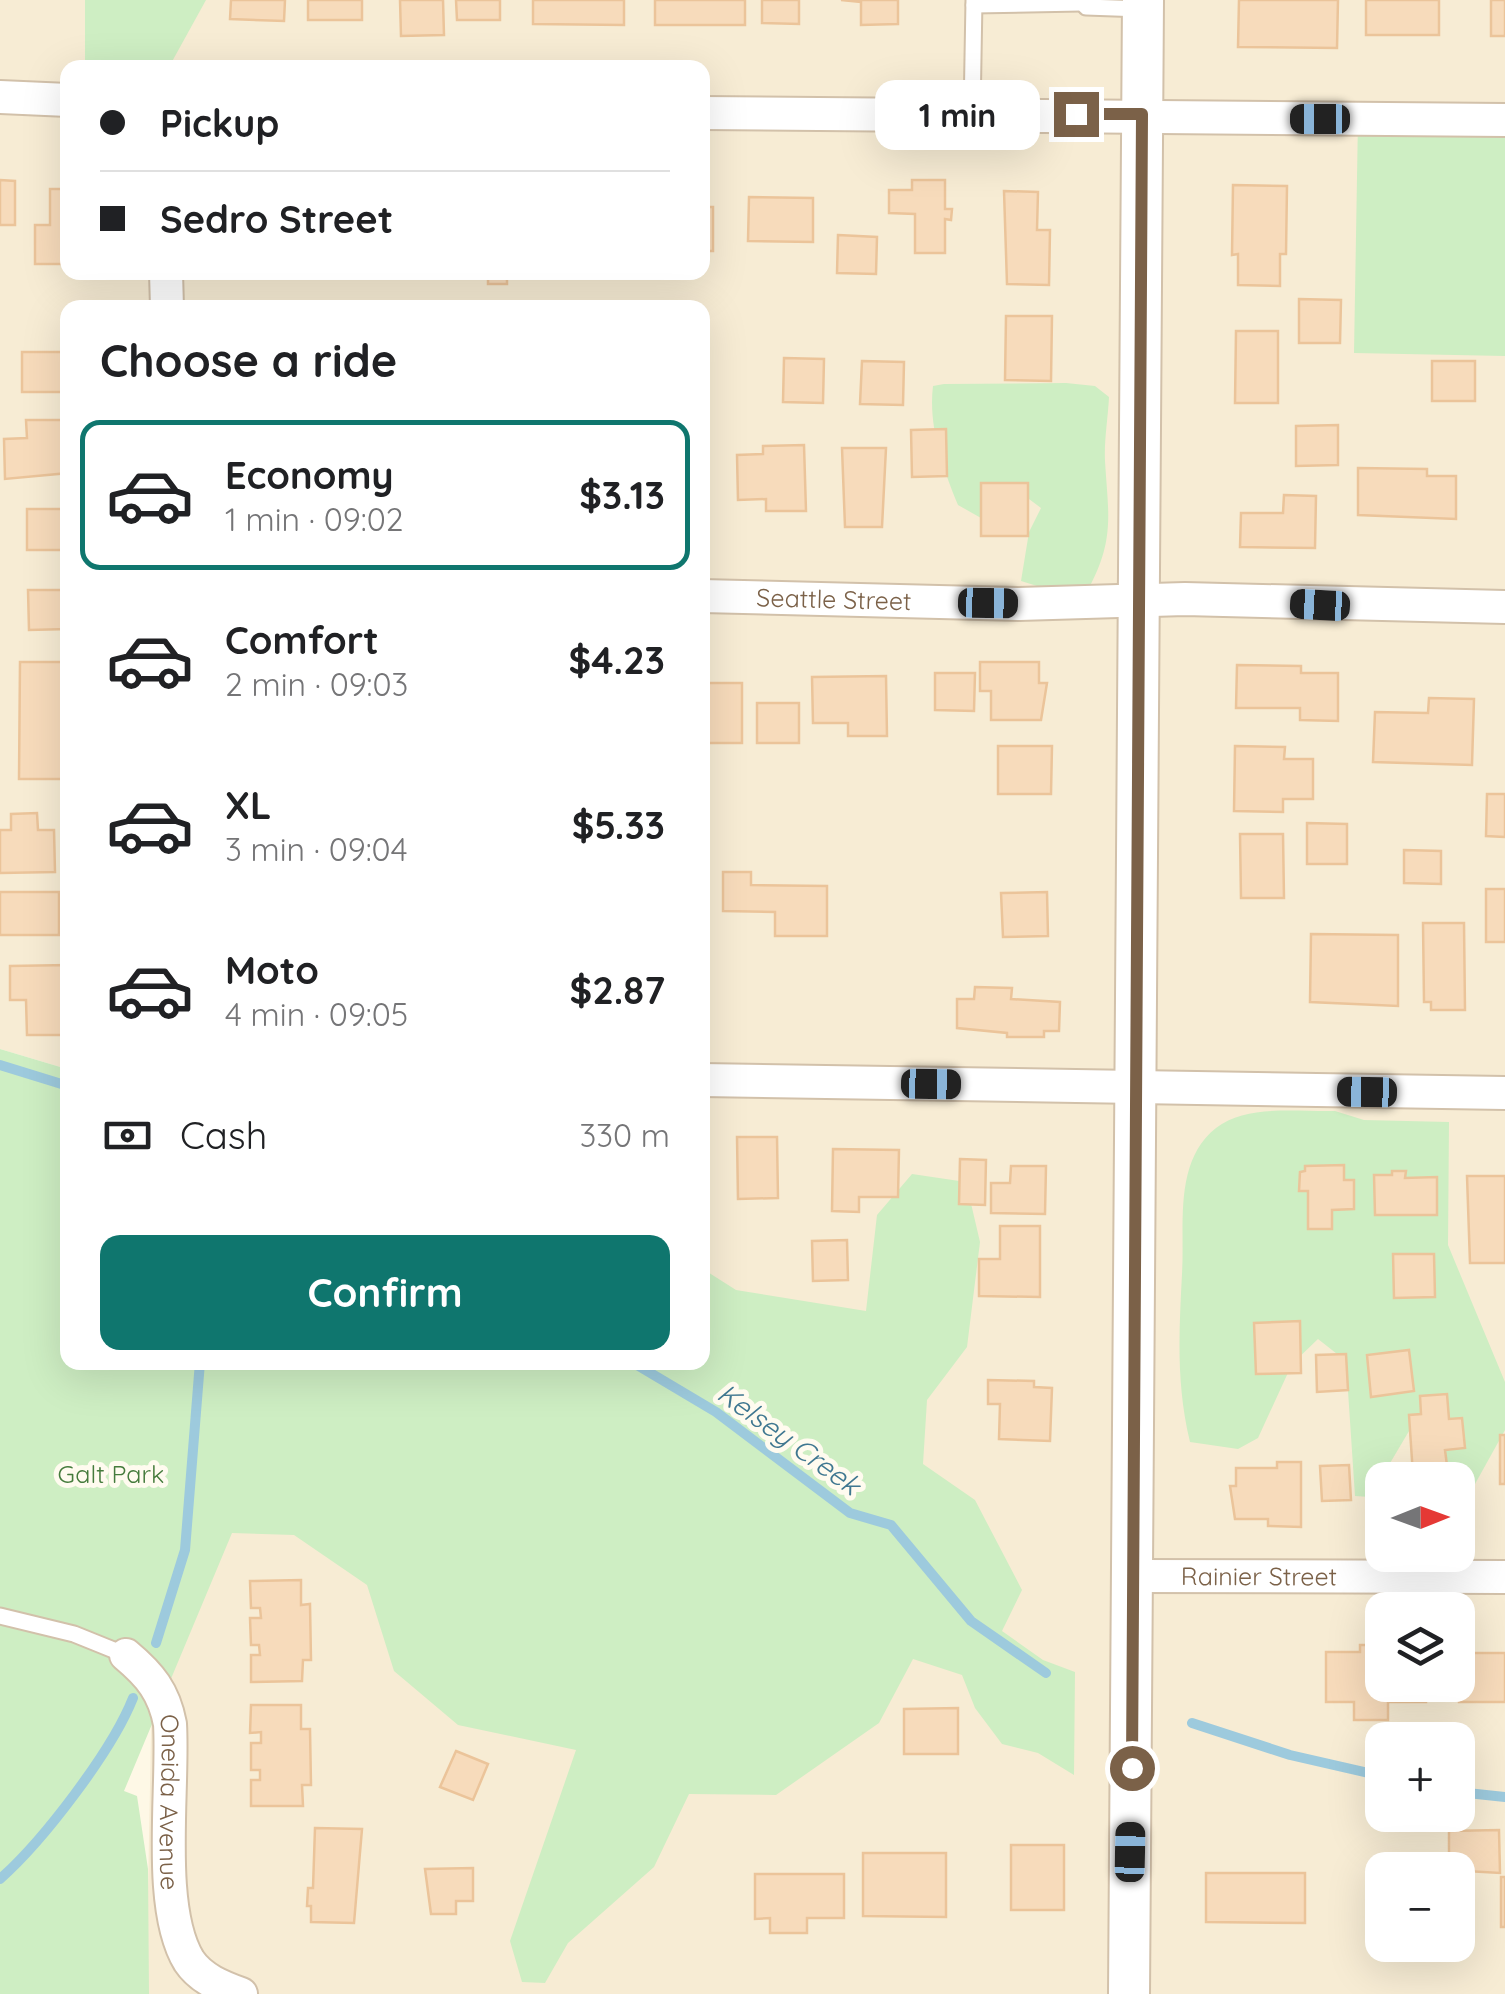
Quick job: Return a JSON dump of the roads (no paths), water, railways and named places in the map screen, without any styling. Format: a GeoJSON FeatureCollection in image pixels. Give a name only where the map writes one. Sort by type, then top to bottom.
{"type":"FeatureCollection","features":[{"type":"Feature","properties":{"kind":"street"},"geometry":{"type":"LineString","coordinates":[[1129,1994],[1142,5]]}},
{"type":"Feature","properties":{"kind":"street"},"geometry":{"type":"LineString","coordinates":[[0,97],[60,100]]}},
{"type":"Feature","properties":{"kind":"street"},"geometry":{"type":"LineString","coordinates":[[710,113],[1505,120]]}},
{"type":"Feature","properties":{"kind":"street","name":"Seattle Street"},"geometry":{"type":"LineString","coordinates":[[710,596],[1019,604],[1138,601],[1505,607]]}},
{"type":"Feature","properties":{"kind":"street"},"geometry":{"type":"LineString","coordinates":[[710,1080],[1505,1093]]}},
{"type":"Feature","properties":{"kind":"street","name":"Rainier Street"},"geometry":{"type":"LineString","coordinates":[[1134,1576],[1505,1576]]}},
{"type":"Feature","properties":{"kind":"street","name":"Oneida Avenue"},"geometry":{"type":"LineString","coordinates":[[126,1654],[151,1676],[165,1700],[171,1751],[174,1929],[191,1964],[211,1982],[240,1994]]}},
{"type":"Feature","properties":{"kind":"lane"},"geometry":{"type":"LineString","coordinates":[[972,115],[974,3],[1081,1],[1142,5]]}},
{"type":"Feature","properties":{"kind":"lane"},"geometry":{"type":"LineString","coordinates":[[0,1616],[74,1634],[126,1654]]}},
{"type":"Feature","properties":{"kind":"waterway","name":"Kelsey Creek"},"geometry":{"type":"LineString","coordinates":[[0,1065],[60,1084]]}},
{"type":"Feature","properties":{"kind":"waterway"},"geometry":{"type":"LineString","coordinates":[[156,1643],[185,1550],[199,1370]]}},
{"type":"Feature","properties":{"kind":"waterway","name":"Kelsey Creek"},"geometry":{"type":"LineString","coordinates":[[645,1370],[716,1412],[850,1513],[891,1525],[971,1621],[1046,1673]]}},
{"type":"Feature","properties":{"kind":"waterway"},"geometry":{"type":"LineString","coordinates":[[0,1879],[75,1794],[133,1698]]}},
{"type":"Feature","properties":{"kind":"waterway","name":"Kelsey Creek"},"geometry":{"type":"LineString","coordinates":[[1192,1723],[1290,1755],[1365,1772]]}},
{"type":"Feature","properties":{"kind":"waterway","name":"Kelsey Creek"},"geometry":{"type":"LineString","coordinates":[[1475,1794],[1505,1797]]}},
{"type":"Feature","properties":{"kind":"park label","name":"Galt Park"},"geometry":{"type":"Point","coordinates":[111,1474]}}]}
